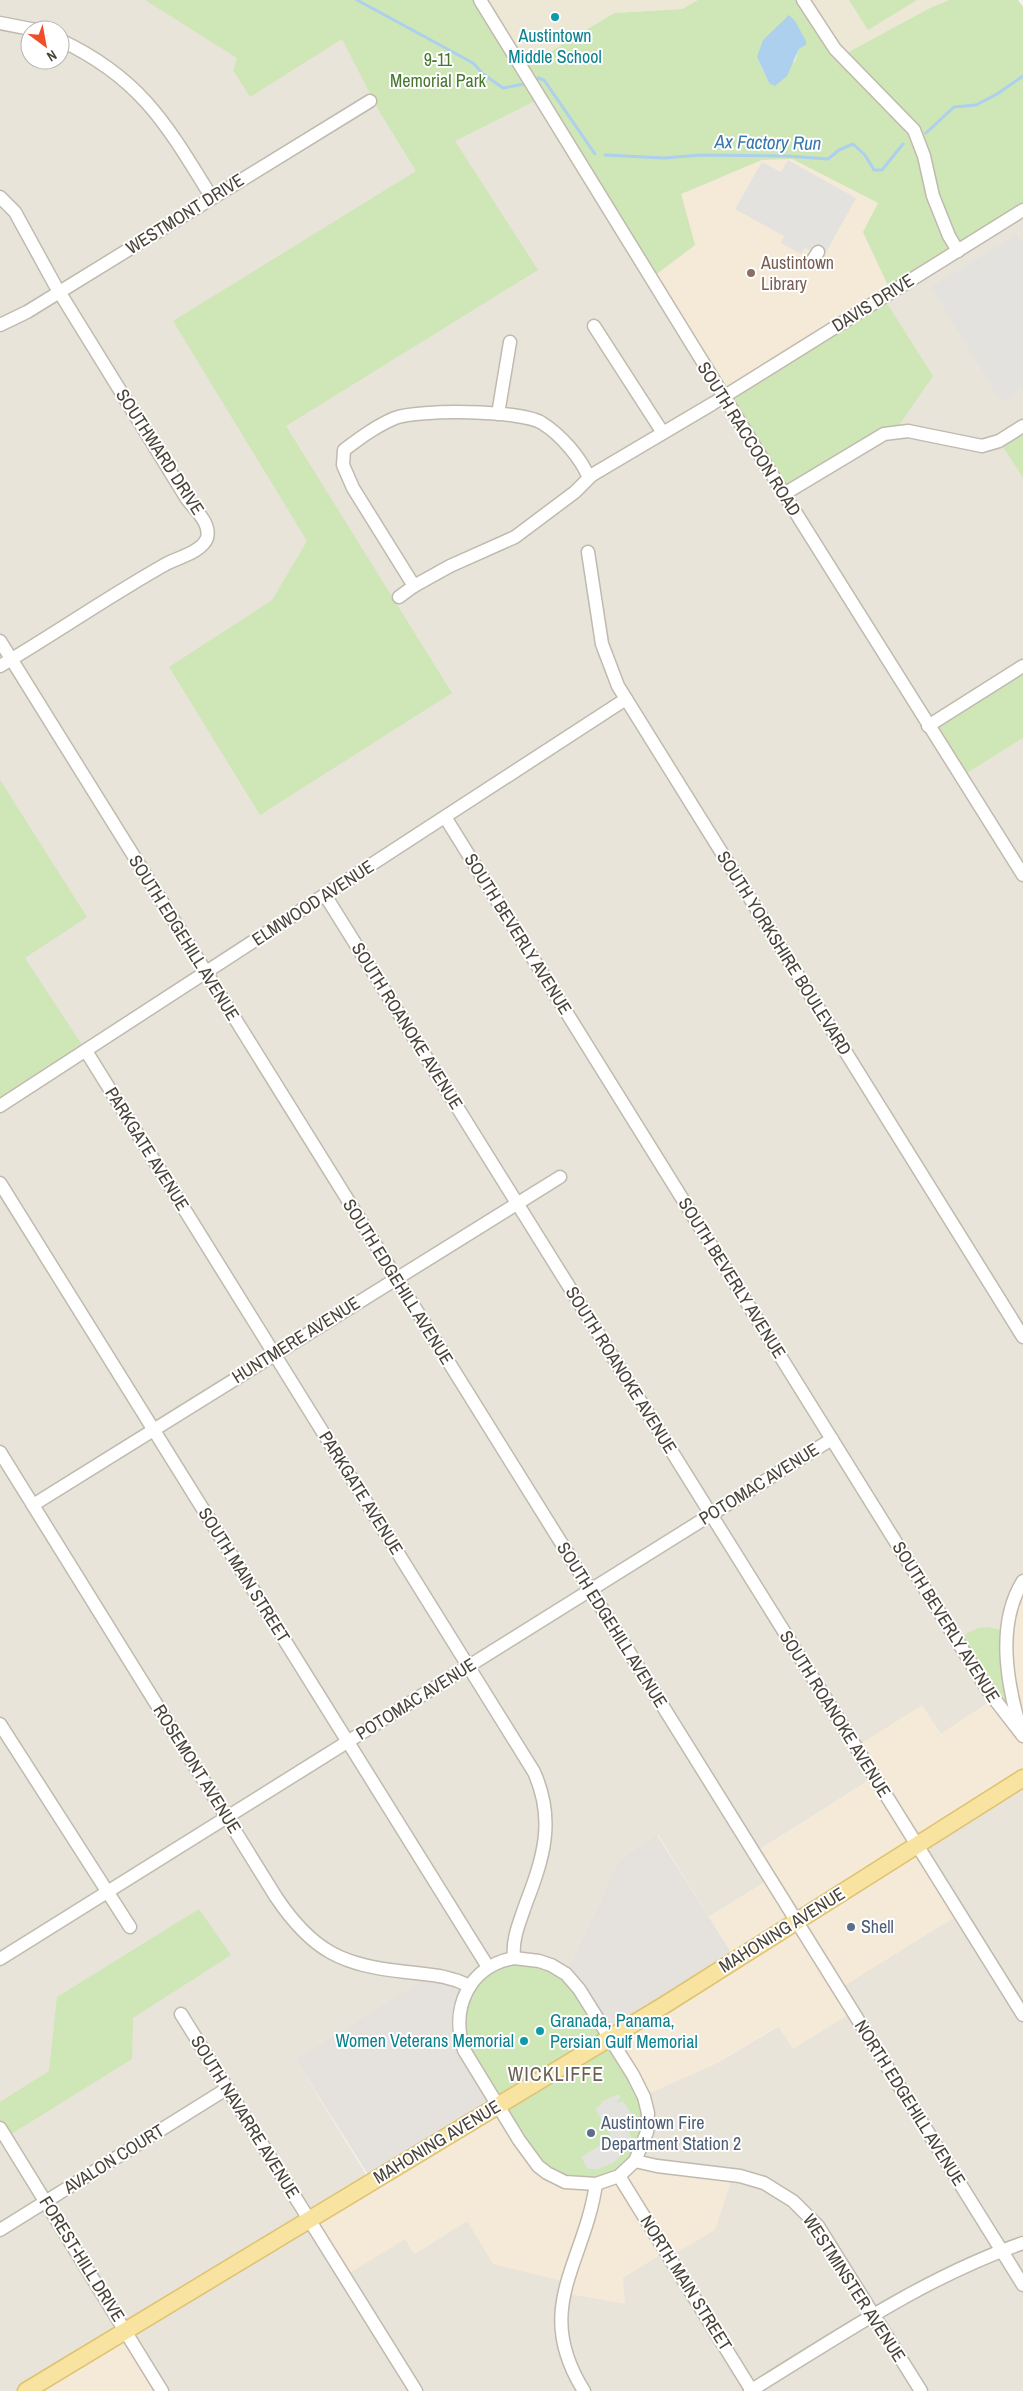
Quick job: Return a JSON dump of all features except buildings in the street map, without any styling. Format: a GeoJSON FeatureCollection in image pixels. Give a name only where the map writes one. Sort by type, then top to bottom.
{"type":"FeatureCollection","features":[{"type":"Feature","properties":{"kind":"main road","name":"MAHONING AVENUE"},"geometry":{"type":"LineString","coordinates":[[26,2391],[609,2038],[1023,1778]]}},
{"type":"Feature","properties":{"kind":"street","name":"SOUTH RACCOON ROAD"},"geometry":{"type":"LineString","coordinates":[[480,0],[723,396],[1023,875]]}},
{"type":"Feature","properties":{"kind":"street"},"geometry":{"type":"LineString","coordinates":[[803,0],[835,49],[914,130],[924,156],[933,196],[949,236],[958,251]]}},
{"type":"Feature","properties":{"kind":"street"},"geometry":{"type":"LineString","coordinates":[[0,23],[20,27]]}},
{"type":"Feature","properties":{"kind":"street"},"geometry":{"type":"LineString","coordinates":[[70,45],[103,63],[144,98],[162,119],[212,198]]}},
{"type":"Feature","properties":{"kind":"street","name":"WESTMONT DRIVE"},"geometry":{"type":"LineString","coordinates":[[0,325],[59,292],[370,101]]}},
{"type":"Feature","properties":{"kind":"street","name":"SOUTHWARD DRIVE"},"geometry":{"type":"LineString","coordinates":[[0,197],[15,212],[59,292],[187,499],[207,526],[207,537],[199,548],[161,567],[5,663]]}},
{"type":"Feature","properties":{"kind":"street","name":"DAVIS DRIVE"},"geometry":{"type":"LineString","coordinates":[[398,597],[450,566],[514,537],[575,492],[589,478],[1023,210]]}},
{"type":"Feature","properties":{"kind":"street"},"geometry":{"type":"LineString","coordinates":[[594,326],[663,434]]}},
{"type":"Feature","properties":{"kind":"street"},"geometry":{"type":"LineString","coordinates":[[498,414],[510,342]]}},
{"type":"Feature","properties":{"kind":"street"},"geometry":{"type":"LineString","coordinates":[[414,586],[353,488],[343,465],[344,450],[366,433],[396,417],[411,414],[498,414],[541,422],[569,448],[585,469],[589,478]]}},
{"type":"Feature","properties":{"kind":"street"},"geometry":{"type":"LineString","coordinates":[[784,494],[884,434],[908,431],[982,446],[998,441],[1023,426]]}},
{"type":"Feature","properties":{"kind":"street","name":"SOUTH YORKSHIRE BOULEVARD"},"geometry":{"type":"LineString","coordinates":[[588,552],[602,644],[613,674],[626,699],[1023,1337]]}},
{"type":"Feature","properties":{"kind":"street","name":"SOUTH EDGEHILL AVENUE"},"geometry":{"type":"LineString","coordinates":[[0,641],[5,663],[206,973],[796,1921]]}},
{"type":"Feature","properties":{"kind":"street"},"geometry":{"type":"LineString","coordinates":[[928,726],[1023,666]]}},
{"type":"Feature","properties":{"kind":"street","name":"ELMWOOD AVENUE"},"geometry":{"type":"LineString","coordinates":[[0,1106],[626,699]]}},
{"type":"Feature","properties":{"kind":"street","name":"SOUTH BEVERLY AVENUE"},"geometry":{"type":"LineString","coordinates":[[445,817],[989,1692],[1023,1736]]}},
{"type":"Feature","properties":{"kind":"street","name":"SOUTH ROANOKE AVENUE"},"geometry":{"type":"LineString","coordinates":[[325,895],[1023,2015]]}},
{"type":"Feature","properties":{"kind":"street","name":"PARKGATE AVENUE"},"geometry":{"type":"LineString","coordinates":[[86,1051],[534,1772],[544,1806],[545,1844],[539,1870],[514,1937],[514,1958]]}},
{"type":"Feature","properties":{"kind":"street","name":"HUNTMERE AVENUE"},"geometry":{"type":"LineString","coordinates":[[33,1505],[516,1202],[560,1177]]}},
{"type":"Feature","properties":{"kind":"street","name":"SOUTH MAIN STREET"},"geometry":{"type":"LineString","coordinates":[[0,1183],[488,1967]]}},
{"type":"Feature","properties":{"kind":"street","name":"POTOMAC AVENUE"},"geometry":{"type":"LineString","coordinates":[[0,1959],[832,1439]]}},
{"type":"Feature","properties":{"kind":"street","name":"ROSEMONT AVENUE"},"geometry":{"type":"LineString","coordinates":[[0,1452],[290,1918],[317,1944],[331,1954],[362,1966],[452,1977],[470,1986]]}},
{"type":"Feature","properties":{"kind":"street"},"geometry":{"type":"LineString","coordinates":[[1023,1581],[1013,1604],[1009,1622],[1007,1661],[1013,1703],[1023,1736]]}},
{"type":"Feature","properties":{"kind":"street"},"geometry":{"type":"LineString","coordinates":[[0,1724],[130,1927]]}},
{"type":"Feature","properties":{"kind":"street","name":"NORTH EDGEHILL AVENUE"},"geometry":{"type":"LineString","coordinates":[[796,1921],[1023,2285]]}},
{"type":"Feature","properties":{"kind":"street"},"geometry":{"type":"LineString","coordinates":[[514,1958],[551,1964],[566,1974],[579,1989],[641,2090],[647,2106],[647,2132],[635,2161],[619,2176],[596,2184],[565,2182],[546,2173],[529,2155],[470,2060],[461,2038],[459,2016],[470,1986],[488,1967],[514,1958]]}},
{"type":"Feature","properties":{"kind":"street","name":"SOUTH NAVARRE AVENUE"},"geometry":{"type":"LineString","coordinates":[[181,2014],[416,2391]]}},
{"type":"Feature","properties":{"kind":"street","name":"AVALON COURT"},"geometry":{"type":"LineString","coordinates":[[0,2230],[228,2088]]}},
{"type":"Feature","properties":{"kind":"street","name":"FOREST-HILL DRIVE"},"geometry":{"type":"LineString","coordinates":[[0,2128],[162,2391]]}},
{"type":"Feature","properties":{"kind":"street","name":"WESTMINSTER AVENUE"},"geometry":{"type":"LineString","coordinates":[[635,2161],[740,2176],[774,2188],[797,2204],[818,2226],[921,2391]]}},
{"type":"Feature","properties":{"kind":"street","name":"NORTH MAIN STREET"},"geometry":{"type":"LineString","coordinates":[[619,2176],[751,2391]]}},
{"type":"Feature","properties":{"kind":"street"},"geometry":{"type":"LineString","coordinates":[[584,2391],[567,2357],[562,2332],[561,2308],[569,2272],[593,2205],[596,2184]]}},
{"type":"Feature","properties":{"kind":"street"},"geometry":{"type":"LineString","coordinates":[[751,2391],[874,2316],[983,2257],[1023,2243]]}},
{"type":"Feature","properties":{"kind":"shaded area"},"geometry":{"type":"Polygon","coordinates":[[[0,0],[480,0],[883,297],[1023,210],[1023,426],[999,441],[1023,478],[1023,666],[961,777],[1023,738],[1023,1594],[1009,1622],[1001,1629],[989,1627],[994,1699],[941,1734],[922,1706],[874,1777],[754,1853],[770,1879],[709,1917],[658,1835],[619,1860],[566,1974],[470,1986],[296,2060],[414,2253],[467,2221],[622,2278],[666,2251],[635,2161],[643,2096],[719,2062],[839,1990],[917,1845],[1023,1778],[1023,2391],[0,2391],[0,0]]]}},
{"type":"Feature","properties":{"kind":"shaded area"},"geometry":{"type":"Polygon","coordinates":[[[480,0],[698,0],[682,9],[614,13],[522,69],[480,0]]]}},
{"type":"Feature","properties":{"kind":"shaded area"},"geometry":{"type":"Polygon","coordinates":[[[803,0],[949,0],[930,8],[841,56],[803,0]]]}},
{"type":"Feature","properties":{"kind":"shaded area"},"geometry":{"type":"Polygon","coordinates":[[[792,159],[878,203],[891,292],[723,396],[650,279],[695,245],[681,194],[762,160],[792,159]]]}},
{"type":"Feature","properties":{"kind":"shaded area"},"geometry":{"type":"Polygon","coordinates":[[[788,160],[856,198],[823,258],[805,248],[801,254],[781,243],[784,236],[735,209],[762,162],[781,172],[788,160]]]}},
{"type":"Feature","properties":{"kind":"shaded area"},"geometry":{"type":"Polygon","coordinates":[[[1017,234],[1023,244],[1023,388],[1001,402],[931,287],[1017,234]]]}},
{"type":"Feature","properties":{"kind":"shaded area"},"geometry":{"type":"Polygon","coordinates":[[[1023,1594],[1023,1778],[917,1845],[960,1914],[839,1989],[853,2012],[793,2049],[778,2026],[719,2062],[643,2096],[609,2038],[736,1959],[709,1917],[770,1879],[754,1853],[874,1777],[856,1747],[922,1705],[941,1734],[994,1699],[1013,1703],[1009,1622],[1023,1594]]]}},
{"type":"Feature","properties":{"kind":"shaded area"},"geometry":{"type":"Polygon","coordinates":[[[657,1835],[736,1960],[609,2038],[566,1974],[619,1860],[657,1835]]]}},
{"type":"Feature","properties":{"kind":"shaded area"},"geometry":{"type":"Polygon","coordinates":[[[431,1975],[470,1986],[498,2105],[372,2181],[296,2060],[431,1975]]]}},
{"type":"Feature","properties":{"kind":"shaded area"},"geometry":{"type":"Polygon","coordinates":[[[618,2094],[621,2098],[617,2100],[618,2103],[623,2101],[636,2121],[628,2124],[631,2138],[629,2145],[625,2152],[613,2163],[598,2169],[588,2169],[581,2157],[612,2138],[595,2108],[602,2104],[601,2102],[618,2094]]]}},
{"type":"Feature","properties":{"kind":"shaded area"},"geometry":{"type":"Polygon","coordinates":[[[498,2105],[635,2161],[733,2175],[715,2230],[669,2257],[665,2252],[623,2277],[625,2304],[564,2293],[566,2282],[493,2264],[467,2221],[415,2254],[405,2239],[345,2276],[309,2219],[498,2105]]]}},
{"type":"Feature","properties":{"kind":"shaded area"},"geometry":{"type":"Polygon","coordinates":[[[126,2331],[162,2391],[26,2391],[126,2331]]]}},
{"type":"Feature","properties":{"kind":"green space","name":"9-11 Memorial Park"},"geometry":{"type":"Polygon","coordinates":[[[145,0],[480,0],[522,69],[614,13],[682,9],[698,0],[803,0],[841,56],[930,8],[949,0],[1018,0],[1023,7],[1023,210],[891,292],[863,232],[878,203],[792,159],[762,160],[681,194],[695,245],[650,279],[541,98],[455,141],[538,270],[286,426],[452,693],[260,815],[169,667],[272,600],[307,541],[173,321],[416,171],[379,111],[342,39],[250,97],[233,70],[237,58],[145,0]],[[806,45],[757,57],[769,83],[795,61],[799,49],[806,45]]]}},
{"type":"Feature","properties":{"kind":"green space"},"geometry":{"type":"Polygon","coordinates":[[[849,0],[917,0],[868,30],[849,0]]]}},
{"type":"Feature","properties":{"kind":"green space"},"geometry":{"type":"Polygon","coordinates":[[[883,297],[933,376],[895,431],[784,494],[723,396],[883,297]]]}},
{"type":"Feature","properties":{"kind":"green space"},"geometry":{"type":"Polygon","coordinates":[[[1023,426],[1023,478],[999,441],[1023,426]]]}},
{"type":"Feature","properties":{"kind":"green space"},"geometry":{"type":"Polygon","coordinates":[[[1023,666],[1023,738],[961,777],[928,726],[1023,666]]]}},
{"type":"Feature","properties":{"kind":"green space"},"geometry":{"type":"Polygon","coordinates":[[[0,780],[87,917],[25,958],[86,1051],[0,1106],[0,780]]]}},
{"type":"Feature","properties":{"kind":"green space"},"geometry":{"type":"Polygon","coordinates":[[[989,1627],[1008,1631],[1022,1735],[956,1639],[978,1628],[989,1627]]]}},
{"type":"Feature","properties":{"kind":"green space"},"geometry":{"type":"Polygon","coordinates":[[[199,1909],[231,1955],[133,2018],[132,2059],[0,2141],[0,2102],[49,2071],[57,1997],[199,1909]]]}},
{"type":"Feature","properties":{"kind":"green space"},"geometry":{"type":"Polygon","coordinates":[[[514,1958],[566,1974],[647,2106],[635,2161],[596,2184],[547,2173],[470,2060],[459,2026],[482,1971],[514,1958]]]}},
{"type":"Feature","properties":{"kind":"water"},"geometry":{"type":"Polygon","coordinates":[[[789,15],[795,21],[806,41],[806,45],[799,49],[787,76],[775,86],[769,83],[757,57],[763,40],[789,15]]]}},
{"type":"Feature","properties":{"kind":"waterway","name":"Ax Factory Run"},"geometry":{"type":"LineString","coordinates":[[357,0],[473,63],[483,74],[503,88],[524,84]]}},
{"type":"Feature","properties":{"kind":"waterway","name":"Ax Factory Run"},"geometry":{"type":"LineString","coordinates":[[926,133],[954,107],[976,105],[997,94],[1023,76]]}},
{"type":"Feature","properties":{"kind":"waterway","name":"Ax Factory Run"},"geometry":{"type":"LineString","coordinates":[[538,78],[544,80],[595,154]]}},
{"type":"Feature","properties":{"kind":"waterway","name":"Ax Factory Run"},"geometry":{"type":"LineString","coordinates":[[605,155],[664,158],[701,155],[788,156],[828,159],[839,150],[853,144],[865,155],[874,170],[882,170],[903,144]]}},
{"type":"Feature","properties":{"kind":"place","name":"Austintown Middle School"},"geometry":{"type":"Point","coordinates":[555,17]}},
{"type":"Feature","properties":{"kind":"place","name":"Austintown Library"},"geometry":{"type":"Point","coordinates":[751,273]}},
{"type":"Feature","properties":{"kind":"place","name":"Shell"},"geometry":{"type":"Point","coordinates":[851,1927]}},
{"type":"Feature","properties":{"kind":"place","name":"Granada, Panama, Persian Gulf Memorial"},"geometry":{"type":"Point","coordinates":[540,2031]}},
{"type":"Feature","properties":{"kind":"place","name":"Women Veterans Memorial"},"geometry":{"type":"Point","coordinates":[524,2041]}},
{"type":"Feature","properties":{"kind":"place","name":"Austintown Fire Department Station 2"},"geometry":{"type":"Point","coordinates":[591,2133]}},
{"type":"Feature","properties":{"kind":"district","name":"WICKLIFFE"},"geometry":{"type":"Point","coordinates":[556,2074]}}]}
